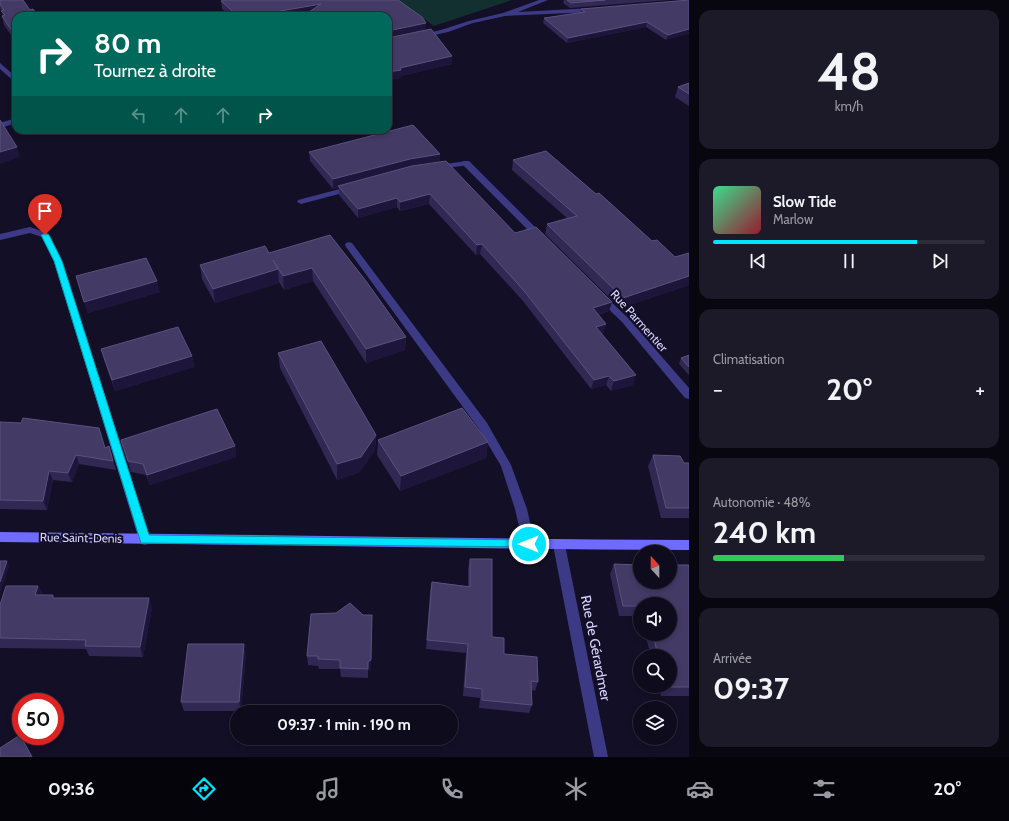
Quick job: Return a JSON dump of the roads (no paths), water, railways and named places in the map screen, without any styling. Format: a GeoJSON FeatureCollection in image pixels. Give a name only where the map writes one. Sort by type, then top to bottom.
{"type":"FeatureCollection","features":[{"type":"Feature","properties":{"kind":"main road","name":"Rue Saint-Denis"},"geometry":{"type":"LineString","coordinates":[[0,537],[560,545],[689,545]]}},
{"type":"Feature","properties":{"kind":"street"},"geometry":{"type":"LineString","coordinates":[[411,38],[446,31],[471,22],[505,14],[545,0]]}},
{"type":"Feature","properties":{"kind":"street"},"geometry":{"type":"LineString","coordinates":[[505,14],[600,9]]}},
{"type":"Feature","properties":{"kind":"street"},"geometry":{"type":"LineString","coordinates":[[0,65],[12,77]]}},
{"type":"Feature","properties":{"kind":"street"},"geometry":{"type":"LineString","coordinates":[[0,126],[12,122]]}},
{"type":"Feature","properties":{"kind":"street"},"geometry":{"type":"LineString","coordinates":[[430,169],[466,163],[545,242]]}},
{"type":"Feature","properties":{"kind":"street"},"geometry":{"type":"LineString","coordinates":[[301,202],[359,186]]}},
{"type":"Feature","properties":{"kind":"street"},"geometry":{"type":"LineString","coordinates":[[0,237],[30,230],[45,235],[58,261],[145,540]]}},
{"type":"Feature","properties":{"kind":"street"},"geometry":{"type":"LineString","coordinates":[[349,245],[483,426],[506,465],[521,509],[529,544]]}},
{"type":"Feature","properties":{"kind":"street","name":"Rue Parmentier"},"geometry":{"type":"LineString","coordinates":[[596,292],[625,320],[689,395]]}},
{"type":"Feature","properties":{"kind":"street","name":"Rue de Gérardmer"},"geometry":{"type":"LineString","coordinates":[[560,545],[601,757]]}}]}
